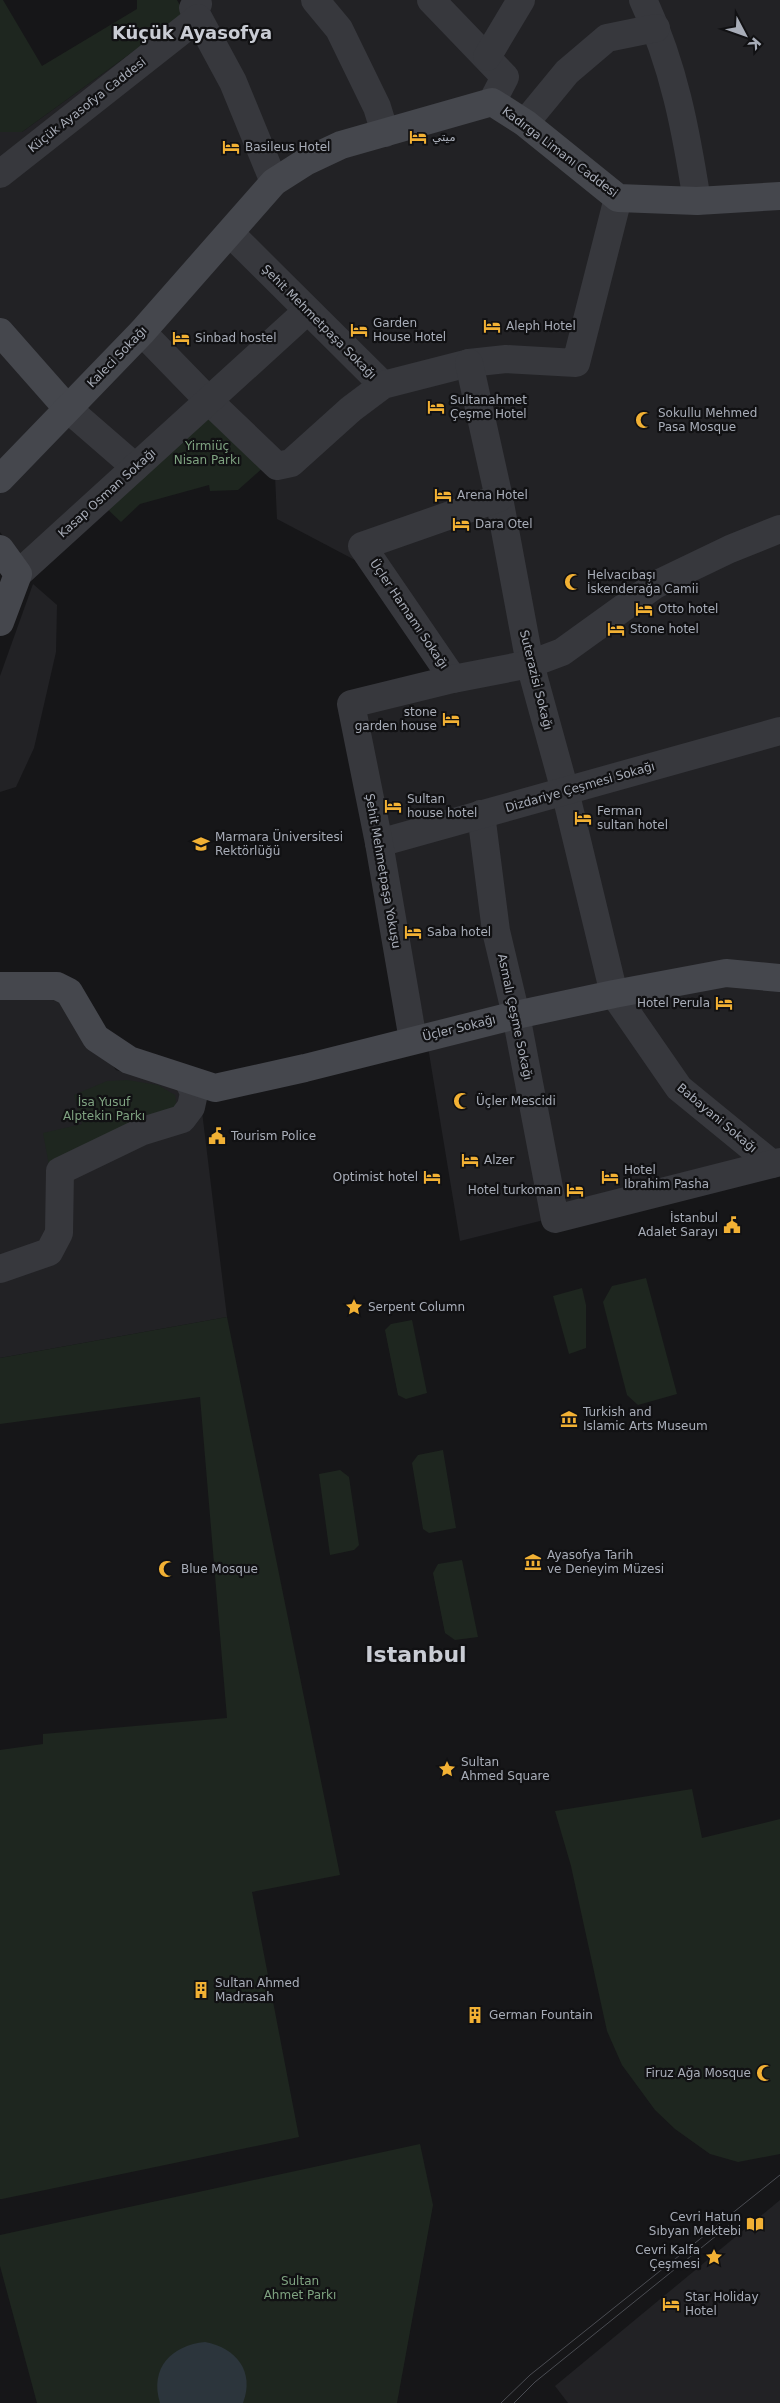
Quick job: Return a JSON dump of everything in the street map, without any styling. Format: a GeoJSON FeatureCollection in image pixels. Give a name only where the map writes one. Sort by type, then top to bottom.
{"type":"FeatureCollection","features":[{"type":"Feature","properties":{"kind":"main road","name":"Kadırga Limanı Caddesi"},"geometry":{"type":"LineString","coordinates":[[230,233],[274,182],[315,157],[341,146],[492,102],[525,123],[618,198],[697,201],[780,196]]}},
{"type":"Feature","properties":{"kind":"main road","name":"Kaleci Sokağı"},"geometry":{"type":"LineString","coordinates":[[0,479],[142,332],[230,233]]}},
{"type":"Feature","properties":{"kind":"main road"},"geometry":{"type":"LineString","coordinates":[[0,332],[67,408]]}},
{"type":"Feature","properties":{"kind":"main road"},"geometry":{"type":"LineString","coordinates":[[0,549],[18,574],[0,622]]}},
{"type":"Feature","properties":{"kind":"main road","name":"Üçler Sokağı"},"geometry":{"type":"LineString","coordinates":[[0,986],[56,986],[69,992],[96,1038],[129,1060],[215,1088],[305,1068],[516,1015],[614,994],[726,973],[780,978]]}},
{"type":"Feature","properties":{"kind":"street"},"geometry":{"type":"LineString","coordinates":[[315,0],[339,29],[377,107],[385,133]]}},
{"type":"Feature","properties":{"kind":"street"},"geometry":{"type":"LineString","coordinates":[[431,0],[505,77],[492,102]]}},
{"type":"Feature","properties":{"kind":"street"},"geometry":{"type":"LineString","coordinates":[[487,58],[521,0]]}},
{"type":"Feature","properties":{"kind":"street"},"geometry":{"type":"LineString","coordinates":[[642,0],[656,28],[683,117],[697,201]]}},
{"type":"Feature","properties":{"kind":"street"},"geometry":{"type":"LineString","coordinates":[[198,9],[233,82],[274,182]]}},
{"type":"Feature","properties":{"kind":"street","name":"Küçük Ayasofya Caddesi"},"geometry":{"type":"LineString","coordinates":[[1,171],[198,9]]}},
{"type":"Feature","properties":{"kind":"street"},"geometry":{"type":"LineString","coordinates":[[525,123],[567,72],[607,38],[656,28]]}},
{"type":"Feature","properties":{"kind":"street","name":"Şehit Mehmetpaşa Sokağı"},"geometry":{"type":"LineString","coordinates":[[230,233],[383,385],[469,363],[506,359],[576,363],[618,198]]}},
{"type":"Feature","properties":{"kind":"street","name":"Kasap Osman Sokağı"},"geometry":{"type":"LineString","coordinates":[[18,574],[307,311]]}},
{"type":"Feature","properties":{"kind":"street"},"geometry":{"type":"LineString","coordinates":[[142,332],[208,400],[277,466],[291,463],[351,409],[383,385]]}},
{"type":"Feature","properties":{"kind":"street","name":"Suterazisi Sokağı"},"geometry":{"type":"LineString","coordinates":[[469,363],[499,498],[530,664],[565,791],[614,994]]}},
{"type":"Feature","properties":{"kind":"street"},"geometry":{"type":"LineString","coordinates":[[67,408],[135,467]]}},
{"type":"Feature","properties":{"kind":"street","name":"Üçler Hamamı Sokağı"},"geometry":{"type":"LineString","coordinates":[[453,679],[362,546],[499,498]]}},
{"type":"Feature","properties":{"kind":"street"},"geometry":{"type":"LineString","coordinates":[[530,664],[562,652],[655,585],[780,529]]}},
{"type":"Feature","properties":{"kind":"street","name":"Üçler Hamamı Sokağı"},"geometry":{"type":"LineString","coordinates":[[350,704],[453,679],[530,664]]}},
{"type":"Feature","properties":{"kind":"street","name":"Şehit Mehmetpaşa Yokuşu"},"geometry":{"type":"LineString","coordinates":[[350,704],[379,843],[413,1040]]}},
{"type":"Feature","properties":{"kind":"street","name":"Dizdariye Çeşmesi Sokağı"},"geometry":{"type":"LineString","coordinates":[[379,843],[780,732]]}},
{"type":"Feature","properties":{"kind":"street","name":"Asmalı Çeşme Sokağı"},"geometry":{"type":"LineString","coordinates":[[481,814],[496,931],[516,1015],[555,1219],[776,1163]]}},
{"type":"Feature","properties":{"kind":"street","name":"Babayani Sokağı"},"geometry":{"type":"LineString","coordinates":[[614,994],[679,1088],[776,1163]]}},
{"type":"Feature","properties":{"kind":"street"},"geometry":{"type":"LineString","coordinates":[[0,1269],[49,1252],[60,1233],[60,1171],[143,1131],[182,1119],[191,1107],[194,1094],[188,1080]]}},
{"type":"Feature","properties":{"kind":"shaded area"},"geometry":{"type":"Polygon","coordinates":[[[186,0],[780,0],[780,187],[628,190],[480,96],[336,134],[0,465],[0,132],[22,132],[185,14],[186,0]]]}},
{"type":"Feature","properties":{"kind":"shaded area"},"geometry":{"type":"Polygon","coordinates":[[[481,114],[514,125],[622,208],[780,206],[780,967],[425,1027],[361,709],[455,687],[370,568],[277,519],[275,476],[207,411],[29,571],[0,532],[0,491],[282,188],[330,157],[481,114]]]}},
{"type":"Feature","properties":{"kind":"shaded area"},"geometry":{"type":"Polygon","coordinates":[[[33,584],[57,605],[56,652],[34,748],[16,787],[0,792],[0,676],[33,584]]]}},
{"type":"Feature","properties":{"kind":"shaded area"},"geometry":{"type":"Polygon","coordinates":[[[728,980],[780,987],[780,1161],[460,1241],[428,1047],[728,980]]]}},
{"type":"Feature","properties":{"kind":"shaded area"},"geometry":{"type":"Polygon","coordinates":[[[0,995],[60,998],[116,1070],[200,1095],[227,1317],[0,1358],[0,995]]]}},
{"type":"Feature","properties":{"kind":"shaded area"},"geometry":{"type":"Polygon","coordinates":[[[780,2200],[780,2403],[568,2403],[555,2386],[780,2200]]]}},
{"type":"Feature","properties":{"kind":"shaded area"},"geometry":{"type":"Polygon","coordinates":[[[205,2342],[226,2350],[240,2363],[246,2381],[243,2403],[160,2403],[157,2390],[158,2379],[166,2360],[182,2348],[205,2342]]]}},
{"type":"Feature","properties":{"kind":"green space"},"geometry":{"type":"Polygon","coordinates":[[[0,0],[3,0],[42,66],[137,9],[137,0],[177,0],[185,14],[22,132],[0,132],[0,0]]]}},
{"type":"Feature","properties":{"kind":"green space","name":"Yirmiüç Nisan Parkı"},"geometry":{"type":"Polygon","coordinates":[[[207,410],[265,466],[238,490],[210,491],[209,485],[140,504],[121,522],[103,505],[207,410]]]}},
{"type":"Feature","properties":{"kind":"green space","name":"İsa Yusuf Alptekin Parkı"},"geometry":{"type":"Polygon","coordinates":[[[127,1080],[158,1085],[175,1095],[178,1112],[49,1165],[43,1133],[82,1124],[74,1095],[107,1081],[127,1080]]]}},
{"type":"Feature","properties":{"kind":"green space"},"geometry":{"type":"Polygon","coordinates":[[[646,1278],[677,1394],[638,1405],[627,1395],[603,1302],[612,1286],[646,1278]]]}},
{"type":"Feature","properties":{"kind":"green space"},"geometry":{"type":"Polygon","coordinates":[[[582,1288],[586,1305],[586,1348],[569,1354],[553,1296],[582,1288]]]}},
{"type":"Feature","properties":{"kind":"green space"},"geometry":{"type":"Polygon","coordinates":[[[227,1317],[340,1875],[252,1892],[299,2137],[0,2199],[0,1750],[43,1744],[43,1734],[227,1718],[200,1397],[0,1424],[0,1358],[227,1317]]]}},
{"type":"Feature","properties":{"kind":"green space"},"geometry":{"type":"Polygon","coordinates":[[[412,1320],[427,1393],[406,1399],[398,1395],[385,1330],[391,1324],[412,1320]]]}},
{"type":"Feature","properties":{"kind":"green space"},"geometry":{"type":"Polygon","coordinates":[[[443,1450],[456,1528],[429,1533],[423,1529],[412,1463],[418,1455],[443,1450]]]}},
{"type":"Feature","properties":{"kind":"green space"},"geometry":{"type":"Polygon","coordinates":[[[340,1470],[349,1477],[359,1545],[354,1550],[330,1555],[319,1474],[340,1470]]]}},
{"type":"Feature","properties":{"kind":"green space"},"geometry":{"type":"Polygon","coordinates":[[[462,1560],[478,1637],[455,1640],[445,1633],[433,1573],[438,1564],[462,1560]]]}},
{"type":"Feature","properties":{"kind":"green space"},"geometry":{"type":"Polygon","coordinates":[[[692,1789],[702,1838],[780,1819],[780,2154],[738,2162],[710,2154],[675,2129],[655,2110],[622,2065],[607,2031],[571,1866],[555,1811],[692,1789]]]}},
{"type":"Feature","properties":{"kind":"green space","name":"Sultan Ahmet Parkı"},"geometry":{"type":"Polygon","coordinates":[[[420,2144],[433,2205],[397,2403],[37,2403],[0,2266],[0,2235],[420,2144]]]}},
{"type":"Feature","properties":{"kind":"tram line"},"geometry":{"type":"LineString","coordinates":[[501,2403],[530,2375],[780,2175]]}},
{"type":"Feature","properties":{"kind":"tram line"},"geometry":{"type":"LineString","coordinates":[[514,2403],[535,2382],[732,2223]]}},
{"type":"Feature","properties":{"kind":"place","name":"ميتي"},"geometry":{"type":"Point","coordinates":[418,137]}},
{"type":"Feature","properties":{"kind":"place","name":"Basileus Hotel"},"geometry":{"type":"Point","coordinates":[231,147]}},
{"type":"Feature","properties":{"kind":"place","name":"Aleph Hotel"},"geometry":{"type":"Point","coordinates":[492,326]}},
{"type":"Feature","properties":{"kind":"place","name":"Garden House Hotel"},"geometry":{"type":"Point","coordinates":[359,330]}},
{"type":"Feature","properties":{"kind":"place","name":"Sinbad hostel"},"geometry":{"type":"Point","coordinates":[181,338]}},
{"type":"Feature","properties":{"kind":"place","name":"Sultanahmet Çeşme Hotel"},"geometry":{"type":"Point","coordinates":[436,407]}},
{"type":"Feature","properties":{"kind":"place","name":"Sokullu Mehmed Pasa Mosque"},"geometry":{"type":"Point","coordinates":[644,420]}},
{"type":"Feature","properties":{"kind":"place","name":"Arena Hotel"},"geometry":{"type":"Point","coordinates":[443,495]}},
{"type":"Feature","properties":{"kind":"place","name":"Dara Otel"},"geometry":{"type":"Point","coordinates":[461,524]}},
{"type":"Feature","properties":{"kind":"place","name":"Helvacıbaşı İskenderağa Camii"},"geometry":{"type":"Point","coordinates":[573,582]}},
{"type":"Feature","properties":{"kind":"place","name":"Otto hotel"},"geometry":{"type":"Point","coordinates":[644,609]}},
{"type":"Feature","properties":{"kind":"place","name":"Stone hotel"},"geometry":{"type":"Point","coordinates":[616,629]}},
{"type":"Feature","properties":{"kind":"place","name":"stone garden house"},"geometry":{"type":"Point","coordinates":[451,719]}},
{"type":"Feature","properties":{"kind":"place","name":"Sultan house hotel"},"geometry":{"type":"Point","coordinates":[393,806]}},
{"type":"Feature","properties":{"kind":"place","name":"Ferman sultan hotel"},"geometry":{"type":"Point","coordinates":[583,818]}},
{"type":"Feature","properties":{"kind":"place","name":"Marmara Üniversitesi Rektörlüğü"},"geometry":{"type":"Point","coordinates":[201,844]}},
{"type":"Feature","properties":{"kind":"place","name":"Saba hotel"},"geometry":{"type":"Point","coordinates":[413,932]}},
{"type":"Feature","properties":{"kind":"place","name":"Hotel Perula"},"geometry":{"type":"Point","coordinates":[724,1003]}},
{"type":"Feature","properties":{"kind":"place","name":"Üçler Mescidi"},"geometry":{"type":"Point","coordinates":[462,1101]}},
{"type":"Feature","properties":{"kind":"place","name":"Tourism Police"},"geometry":{"type":"Point","coordinates":[217,1136]}},
{"type":"Feature","properties":{"kind":"place","name":"Alzer"},"geometry":{"type":"Point","coordinates":[470,1160]}},
{"type":"Feature","properties":{"kind":"place","name":"Optimist hotel"},"geometry":{"type":"Point","coordinates":[432,1177]}},
{"type":"Feature","properties":{"kind":"place","name":"Hotel Ibrahim Pasha"},"geometry":{"type":"Point","coordinates":[610,1177]}},
{"type":"Feature","properties":{"kind":"place","name":"Hotel turkoman"},"geometry":{"type":"Point","coordinates":[575,1190]}},
{"type":"Feature","properties":{"kind":"place","name":"İstanbul Adalet Sarayı"},"geometry":{"type":"Point","coordinates":[732,1225]}},
{"type":"Feature","properties":{"kind":"place","name":"Serpent Column"},"geometry":{"type":"Point","coordinates":[354,1307]}},
{"type":"Feature","properties":{"kind":"place","name":"Turkish and Islamic Arts Museum"},"geometry":{"type":"Point","coordinates":[569,1419]}},
{"type":"Feature","properties":{"kind":"place","name":"Ayasofya Tarih ve Deneyim Müzesi"},"geometry":{"type":"Point","coordinates":[533,1562]}},
{"type":"Feature","properties":{"kind":"place","name":"Blue Mosque"},"geometry":{"type":"Point","coordinates":[167,1569]}},
{"type":"Feature","properties":{"kind":"place","name":"Sultan Ahmed Square"},"geometry":{"type":"Point","coordinates":[447,1769]}},
{"type":"Feature","properties":{"kind":"place","name":"Sultan Ahmed Madrasah"},"geometry":{"type":"Point","coordinates":[201,1990]}},
{"type":"Feature","properties":{"kind":"place","name":"German Fountain"},"geometry":{"type":"Point","coordinates":[475,2015]}},
{"type":"Feature","properties":{"kind":"place","name":"Firuz Ağa Mosque"},"geometry":{"type":"Point","coordinates":[765,2073]}},
{"type":"Feature","properties":{"kind":"place","name":"Cevri Hatun Sıbyan Mektebi"},"geometry":{"type":"Point","coordinates":[755,2224]}},
{"type":"Feature","properties":{"kind":"place","name":"Cevri Kalfa Çeşmesi"},"geometry":{"type":"Point","coordinates":[714,2257]}},
{"type":"Feature","properties":{"kind":"place","name":"Star Holiday Hotel"},"geometry":{"type":"Point","coordinates":[671,2304]}},
{"type":"Feature","properties":{"kind":"district","name":"Küçük Ayasofya"},"geometry":{"type":"Point","coordinates":[192,33]}},
{"type":"Feature","properties":{"kind":"district","name":"Istanbul"},"geometry":{"type":"Point","coordinates":[416,1654]}}]}
